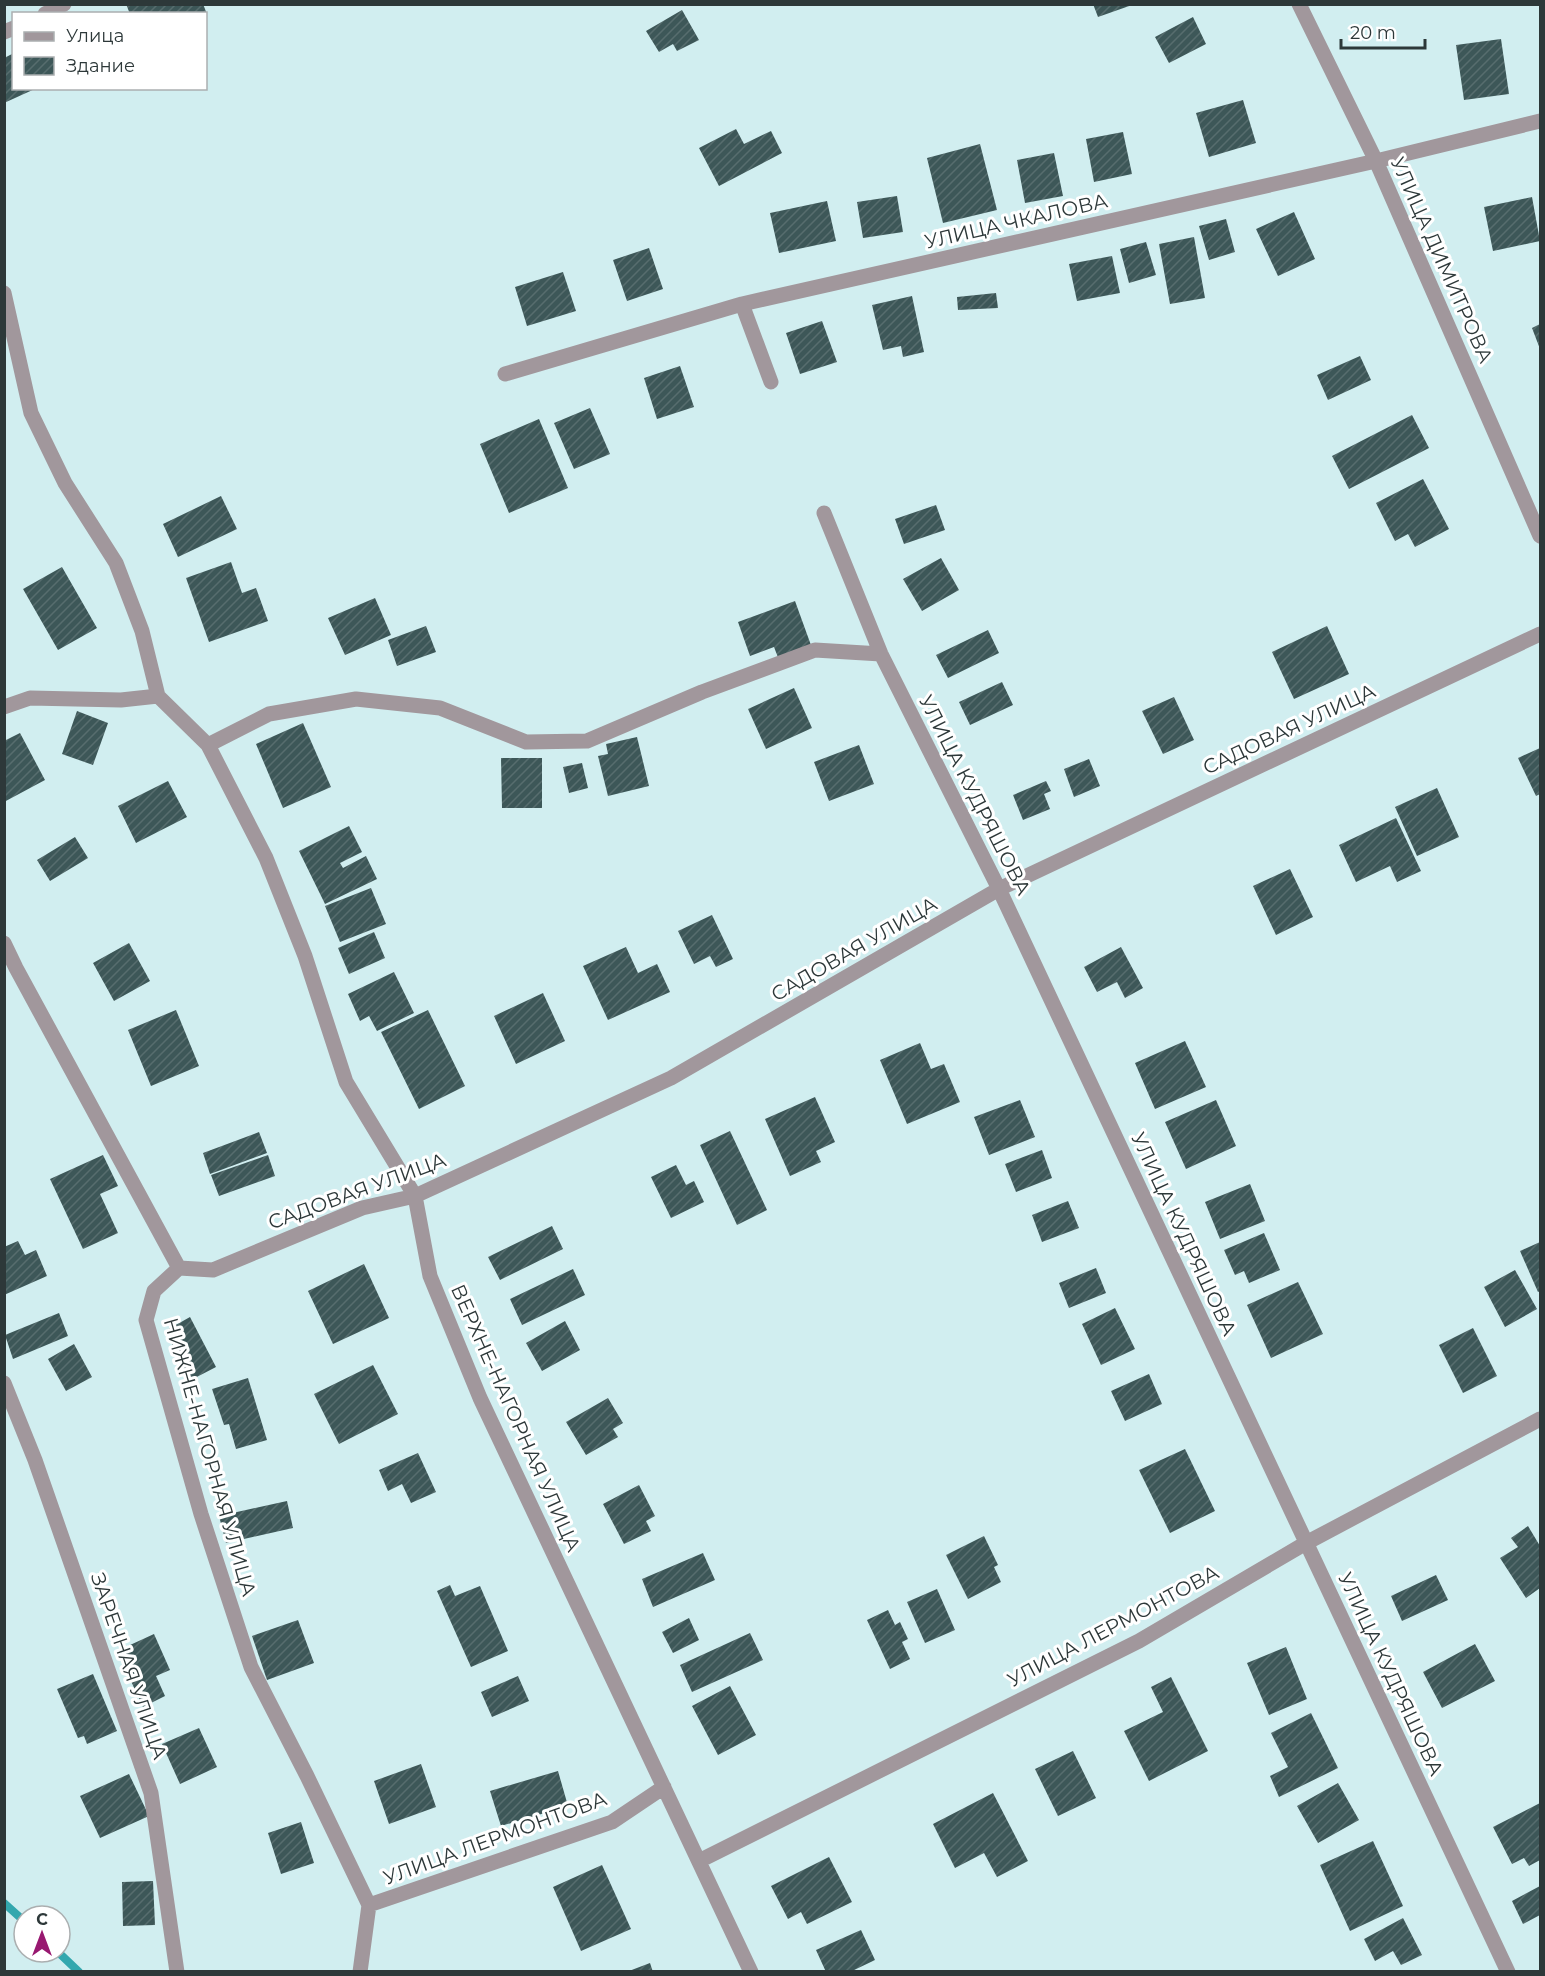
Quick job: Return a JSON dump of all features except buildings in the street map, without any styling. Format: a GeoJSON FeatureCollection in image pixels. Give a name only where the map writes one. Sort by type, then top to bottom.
{"type":"FeatureCollection","features":[{"type":"Feature","properties":{"kind":"street"},"geometry":{"type":"LineString","coordinates":[[49,12],[64,4]]}},
{"type":"Feature","properties":{"kind":"street","name":"УЛИЦА ДИМИТРОВА"},"geometry":{"type":"LineString","coordinates":[[1299,4],[1376,161],[1540,536]]}},
{"type":"Feature","properties":{"kind":"street","name":"УЛИЦА ЧКАЛОВА"},"geometry":{"type":"LineString","coordinates":[[505,374],[742,304],[1376,161],[1540,121]]}},
{"type":"Feature","properties":{"kind":"street"},"geometry":{"type":"LineString","coordinates":[[4,293],[31,413],[65,483],[116,563],[142,631],[159,696],[121,700],[30,698],[4,707]]}},
{"type":"Feature","properties":{"kind":"street"},"geometry":{"type":"LineString","coordinates":[[742,304],[771,382]]}},
{"type":"Feature","properties":{"kind":"street","name":"УЛИЦА КУДРЯШОВА"},"geometry":{"type":"LineString","coordinates":[[824,513],[881,654],[999,889],[1508,1971]]}},
{"type":"Feature","properties":{"kind":"street","name":"САДОВАЯ УЛИЦА"},"geometry":{"type":"LineString","coordinates":[[179,1268],[213,1270],[362,1208],[415,1196],[671,1078],[999,889],[1540,634]]}},
{"type":"Feature","properties":{"kind":"street"},"geometry":{"type":"LineString","coordinates":[[208,745],[269,714],[356,699],[441,708],[526,742],[588,741],[702,692],[814,650],[881,654]]}},
{"type":"Feature","properties":{"kind":"street","name":"ВЕРХНЕ-НАГОРНАЯ УЛИЦА"},"geometry":{"type":"LineString","coordinates":[[159,696],[208,745],[266,858],[305,956],[346,1082],[415,1196],[430,1276],[476,1388],[751,1971]]}},
{"type":"Feature","properties":{"kind":"street"},"geometry":{"type":"LineString","coordinates":[[4,943],[179,1268]]}},
{"type":"Feature","properties":{"kind":"street","name":"НИЖНЕ-НАГОРНАЯ УЛИЦА"},"geometry":{"type":"LineString","coordinates":[[179,1268],[154,1291],[146,1320],[201,1514],[251,1667],[369,1905]]}},
{"type":"Feature","properties":{"kind":"street","name":"ЗАРЕЧНАЯ УЛИЦА"},"geometry":{"type":"LineString","coordinates":[[4,1383],[35,1460],[151,1793],[177,1971]]}},
{"type":"Feature","properties":{"kind":"street","name":"УЛИЦА ЛЕРМОНТОВА"},"geometry":{"type":"LineString","coordinates":[[699,1861],[1139,1641],[1306,1543],[1540,1419]]}},
{"type":"Feature","properties":{"kind":"street","name":"УЛИЦА ЛЕРМОНТОВА"},"geometry":{"type":"LineString","coordinates":[[369,1905],[612,1822],[664,1787]]}},
{"type":"Feature","properties":{"kind":"street"},"geometry":{"type":"LineString","coordinates":[[360,1971],[369,1905]]}},
{"type":"Feature","properties":{"kind":"waterway"},"geometry":{"type":"LineString","coordinates":[[4,1903],[12,1910]]}},
{"type":"Feature","properties":{"kind":"waterway"},"geometry":{"type":"LineString","coordinates":[[71,1964],[79,1972]]}}]}
